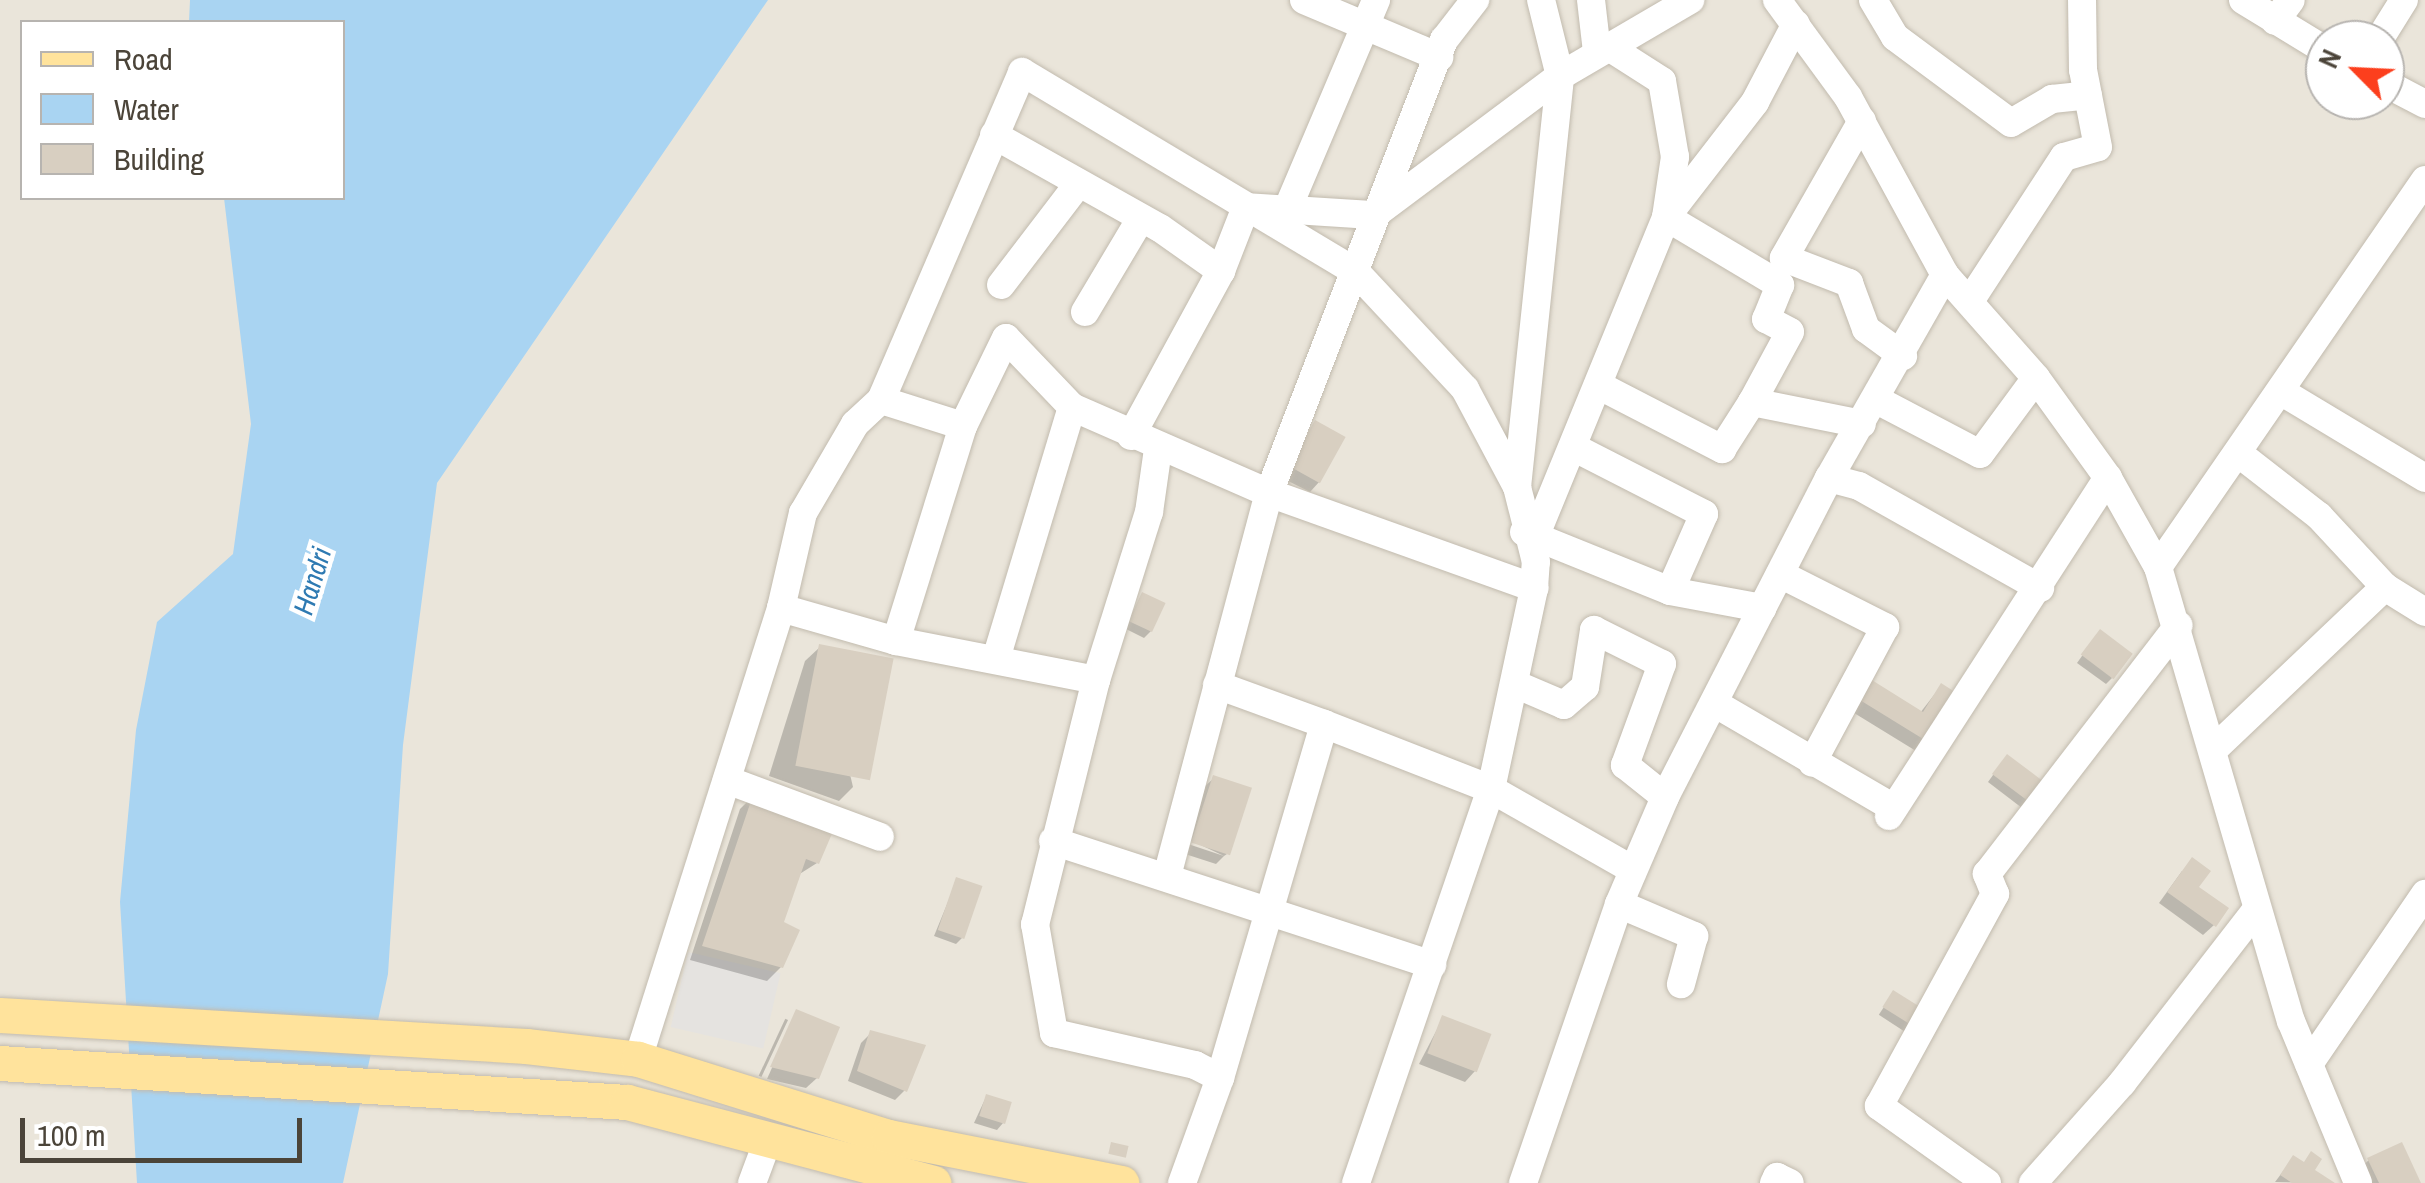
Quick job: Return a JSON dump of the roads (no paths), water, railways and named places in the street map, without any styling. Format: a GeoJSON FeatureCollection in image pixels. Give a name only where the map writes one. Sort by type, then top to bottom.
{"type":"FeatureCollection","features":[{"type":"Feature","properties":{"kind":"main road"},"geometry":{"type":"LineString","coordinates":[[0,1015],[526,1046],[638,1059],[889,1137],[1121,1183]]}},
{"type":"Feature","properties":{"kind":"main road"},"geometry":{"type":"LineString","coordinates":[[0,1063],[516,1092],[627,1102],[932,1183]]}},
{"type":"Feature","properties":{"kind":"main road"},"geometry":{"type":"LineString","coordinates":[[722,1126],[734,1086]]}},
{"type":"Feature","properties":{"kind":"street"},"geometry":{"type":"LineString","coordinates":[[1304,0],[1371,12],[1439,57]]}},
{"type":"Feature","properties":{"kind":"street"},"geometry":{"type":"LineString","coordinates":[[1167,876],[1269,493],[1356,272],[1374,214],[1439,57],[1475,0]]}},
{"type":"Feature","properties":{"kind":"street"},"geometry":{"type":"LineString","coordinates":[[1516,487],[1560,76],[1541,0]]}},
{"type":"Feature","properties":{"kind":"street"},"geometry":{"type":"LineString","coordinates":[[1530,534],[1574,448],[1666,217],[1675,157],[1662,80],[1604,50],[1592,0]]}},
{"type":"Feature","properties":{"kind":"street"},"geometry":{"type":"LineString","coordinates":[[1246,207],[1374,214],[1560,76],[1690,0]]}},
{"type":"Feature","properties":{"kind":"street"},"geometry":{"type":"LineString","coordinates":[[1776,0],[1862,121],[1945,275],[2036,378],[2108,478],[2158,567],[2180,625],[2256,910],[2310,1064],[2358,1183]]}},
{"type":"Feature","properties":{"kind":"street"},"geometry":{"type":"LineString","coordinates":[[1873,0],[1895,37],[2010,123],[2052,99],[2088,95]]}},
{"type":"Feature","properties":{"kind":"street"},"geometry":{"type":"LineString","coordinates":[[2243,0],[2283,10],[2305,31]]}},
{"type":"Feature","properties":{"kind":"street"},"geometry":{"type":"LineString","coordinates":[[1970,301],[2064,157],[2098,147],[2088,95],[2080,1]]}},
{"type":"Feature","properties":{"kind":"street"},"geometry":{"type":"LineString","coordinates":[[1288,210],[1371,12]]}},
{"type":"Feature","properties":{"kind":"street"},"geometry":{"type":"LineString","coordinates":[[1666,217],[1754,102],[1796,24]]}},
{"type":"Feature","properties":{"kind":"street"},"geometry":{"type":"LineString","coordinates":[[638,1059],[781,608],[803,513],[854,424],[881,400],[1022,72],[1356,272],[1465,390],[1516,487],[1536,562],[1534,588],[1491,790],[1356,1183]]}},
{"type":"Feature","properties":{"kind":"street"},"geometry":{"type":"LineString","coordinates":[[1862,121],[1784,258],[1849,283],[1866,330],[1903,356]]}},
{"type":"Feature","properties":{"kind":"street"},"geometry":{"type":"LineString","coordinates":[[994,135],[1142,218],[1221,270]]}},
{"type":"Feature","properties":{"kind":"street"},"geometry":{"type":"LineString","coordinates":[[2158,567],[2425,180]]}},
{"type":"Feature","properties":{"kind":"street"},"geometry":{"type":"LineString","coordinates":[[1001,285],[1079,183]]}},
{"type":"Feature","properties":{"kind":"street"},"geometry":{"type":"LineString","coordinates":[[1131,436],[1221,270],[1246,207]]}},
{"type":"Feature","properties":{"kind":"street"},"geometry":{"type":"LineString","coordinates":[[1598,385],[1722,449],[1790,332],[1766,319],[1780,285],[1666,217]]}},
{"type":"Feature","properties":{"kind":"street"},"geometry":{"type":"LineString","coordinates":[[1085,312],[1142,218]]}},
{"type":"Feature","properties":{"kind":"street"},"geometry":{"type":"LineString","coordinates":[[1523,1183],[1619,904],[1666,797],[1830,478],[1903,356],[1945,275]]}},
{"type":"Feature","properties":{"kind":"street"},"geometry":{"type":"LineString","coordinates":[[896,641],[963,426],[1006,338],[1072,407],[1158,450],[1534,588]]}},
{"type":"Feature","properties":{"kind":"street"},"geometry":{"type":"LineString","coordinates":[[1877,400],[1980,454],[2036,378]]}},
{"type":"Feature","properties":{"kind":"street"},"geometry":{"type":"LineString","coordinates":[[2282,392],[2425,478]]}},
{"type":"Feature","properties":{"kind":"street"},"geometry":{"type":"LineString","coordinates":[[881,400],[963,426]]}},
{"type":"Feature","properties":{"kind":"street"},"geometry":{"type":"LineString","coordinates":[[1752,402],[1862,424]]}},
{"type":"Feature","properties":{"kind":"street"},"geometry":{"type":"LineString","coordinates":[[996,658],[1072,407]]}},
{"type":"Feature","properties":{"kind":"street"},"geometry":{"type":"LineString","coordinates":[[1574,448],[1704,514],[1670,591]]}},
{"type":"Feature","properties":{"kind":"street"},"geometry":{"type":"LineString","coordinates":[[1158,450],[1148,512],[1096,680],[1035,924],[1054,1033],[1194,1065],[1220,1078]]}},
{"type":"Feature","properties":{"kind":"street"},"geometry":{"type":"LineString","coordinates":[[2238,453],[2318,516],[2385,587],[2425,612]]}},
{"type":"Feature","properties":{"kind":"street"},"geometry":{"type":"LineString","coordinates":[[1830,478],[1860,486],[2040,588]]}},
{"type":"Feature","properties":{"kind":"street"},"geometry":{"type":"LineString","coordinates":[[1714,702],[1891,812],[2108,478]]}},
{"type":"Feature","properties":{"kind":"street"},"geometry":{"type":"LineString","coordinates":[[1530,534],[1670,591],[1762,608]]}},
{"type":"Feature","properties":{"kind":"street"},"geometry":{"type":"LineString","coordinates":[[1780,574],[1885,627],[1812,763]]}},
{"type":"Feature","properties":{"kind":"street"},"geometry":{"type":"LineString","coordinates":[[2213,750],[2385,587]]}},
{"type":"Feature","properties":{"kind":"street"},"geometry":{"type":"LineString","coordinates":[[781,608],[896,641],[1096,680]]}},
{"type":"Feature","properties":{"kind":"street"},"geometry":{"type":"LineString","coordinates":[[1987,1183],[1879,1106],[1994,894],[1987,874],[2180,625]]}},
{"type":"Feature","properties":{"kind":"street"},"geometry":{"type":"LineString","coordinates":[[1515,684],[1564,705],[1585,687],[1594,630],[1662,664],[1625,766],[1666,797]]}},
{"type":"Feature","properties":{"kind":"street"},"geometry":{"type":"LineString","coordinates":[[1217,684],[1491,790],[1633,870]]}},
{"type":"Feature","properties":{"kind":"street"},"geometry":{"type":"LineString","coordinates":[[1182,1183],[1220,1078],[1324,724]]}},
{"type":"Feature","properties":{"kind":"street"},"geometry":{"type":"LineString","coordinates":[[726,780],[880,838]]}},
{"type":"Feature","properties":{"kind":"street"},"geometry":{"type":"LineString","coordinates":[[1053,841],[1432,964]]}},
{"type":"Feature","properties":{"kind":"street"},"geometry":{"type":"LineString","coordinates":[[2310,1064],[2425,894]]}},
{"type":"Feature","properties":{"kind":"street"},"geometry":{"type":"LineString","coordinates":[[1619,904],[1694,936],[1681,984]]}},
{"type":"Feature","properties":{"kind":"street"},"geometry":{"type":"LineString","coordinates":[[2033,1183],[2122,1084],[2256,910]]}},
{"type":"Feature","properties":{"kind":"street"},"geometry":{"type":"LineString","coordinates":[[752,1183],[768,1140]]}},
{"type":"Feature","properties":{"kind":"street"},"geometry":{"type":"LineString","coordinates":[[1774,1183],[1777,1177],[1790,1183]]}},
{"type":"Feature","properties":{"kind":"water","name":"Handri"},"geometry":{"type":"Polygon","coordinates":[[[190,0],[768,0],[437,483],[403,745],[388,974],[343,1183],[137,1183],[120,902],[136,730],[157,622],[233,554],[251,424],[224,200],[345,200],[345,20],[189,20],[190,0]]]}}]}
